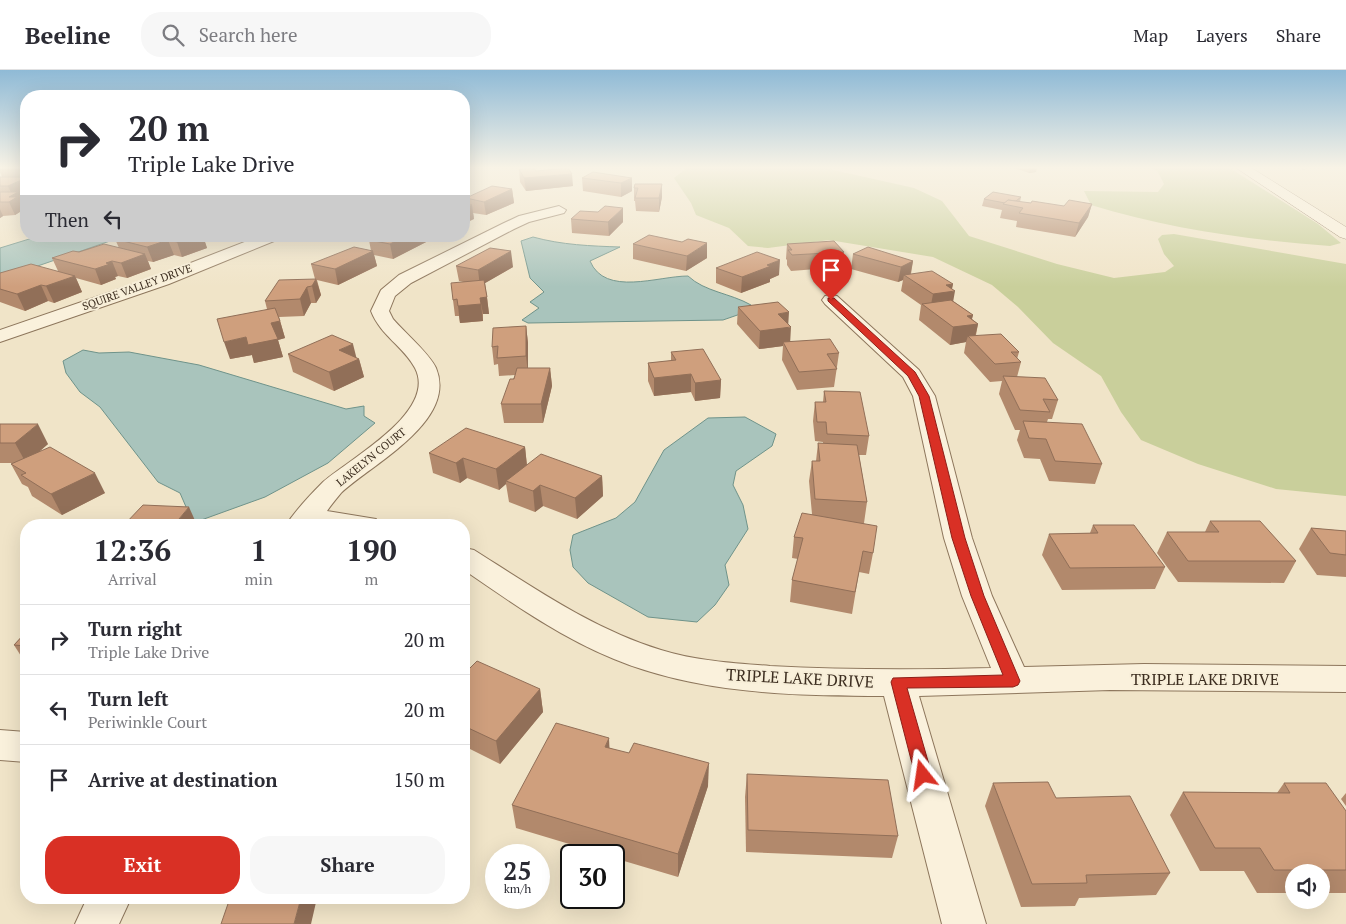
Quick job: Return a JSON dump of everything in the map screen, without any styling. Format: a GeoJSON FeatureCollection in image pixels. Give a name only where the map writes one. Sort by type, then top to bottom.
{"type":"FeatureCollection","features":[{"type":"Feature","properties":{"kind":"street"},"geometry":{"type":"LineString","coordinates":[[1303,207],[1346,234]]}},
{"type":"Feature","properties":{"kind":"street","name":"LAKELYN COURT"},"geometry":{"type":"LineString","coordinates":[[304,519],[332,488],[409,427],[422,410],[429,382],[425,367],[384,320],[380,311],[387,294],[405,279],[524,219],[559,210]]}},
{"type":"Feature","properties":{"kind":"street","name":"SQUIRE VALLEY DRIVE"},"geometry":{"type":"LineString","coordinates":[[0,336],[163,280],[259,242]]}},
{"type":"Feature","properties":{"kind":"street"},"geometry":{"type":"LineString","coordinates":[[831,300],[912,374],[924,396],[958,538],[977,596],[1013,681]]}},
{"type":"Feature","properties":{"kind":"street","name":"TRIPLE LAKE DRIVE"},"geometry":{"type":"LineString","coordinates":[[470,561],[568,624],[603,642],[653,661],[711,674],[802,682],[1013,681],[1077,678],[1346,679]]}},
{"type":"Feature","properties":{"kind":"street"},"geometry":{"type":"LineString","coordinates":[[898,682],[964,924]]}},
{"type":"Feature","properties":{"kind":"street"},"geometry":{"type":"LineString","coordinates":[[0,745],[20,747]]}},
{"type":"Feature","properties":{"kind":"street"},"geometry":{"type":"LineString","coordinates":[[97,924],[107,904]]}},
{"type":"Feature","properties":{"kind":"green space"},"geometry":{"type":"Polygon","coordinates":[[[693,207],[947,207],[969,236],[1057,264],[1114,278],[1165,272],[1174,266],[1164,254],[1158,239],[1162,235],[1174,234],[1346,264],[1346,496],[1276,489],[1198,464],[1141,440],[1121,412],[1101,376],[1053,343],[1018,307],[992,285],[933,257],[829,240],[768,248],[748,246],[729,228],[696,215],[693,207]]]}},
{"type":"Feature","properties":{"kind":"green space"},"geometry":{"type":"Polygon","coordinates":[[[1098,207],[1291,207],[1318,224],[1341,243],[1330,246],[1239,237],[1150,221],[1098,207]]]}},
{"type":"Feature","properties":{"kind":"water"},"geometry":{"type":"Polygon","coordinates":[[[533,237],[587,246],[620,247],[590,261],[597,272],[607,279],[633,282],[688,276],[702,286],[751,305],[749,311],[723,320],[528,323],[522,320],[539,308],[530,302],[544,292],[530,278],[521,241],[533,237]]]}},
{"type":"Feature","properties":{"kind":"water"},"geometry":{"type":"Polygon","coordinates":[[[20,242],[107,242],[0,279],[0,248],[20,242]]]}},
{"type":"Feature","properties":{"kind":"water"},"geometry":{"type":"Polygon","coordinates":[[[83,350],[99,353],[129,352],[199,365],[346,409],[364,406],[364,416],[375,423],[328,463],[265,497],[204,519],[191,519],[180,493],[158,482],[100,407],[80,392],[66,373],[63,361],[83,350]]]}},
{"type":"Feature","properties":{"kind":"water"},"geometry":{"type":"Polygon","coordinates":[[[745,417],[776,434],[772,446],[736,471],[733,485],[743,505],[748,529],[725,565],[729,585],[715,605],[697,622],[648,617],[588,583],[573,567],[570,550],[573,535],[616,518],[635,502],[664,450],[708,418],[745,417]]]}},
{"type":"Feature","properties":{"kind":"building"},"geometry":{"type":"Polygon","coordinates":[[[604,207],[623,208],[608,222],[571,219],[580,211],[598,212],[604,207]]]}},
{"type":"Feature","properties":{"kind":"building"},"geometry":{"type":"Polygon","coordinates":[[[1017,207],[1090,207],[1079,223],[1019,213],[1023,208],[1017,207]]]}},
{"type":"Feature","properties":{"kind":"building"},"geometry":{"type":"Polygon","coordinates":[[[649,235],[682,242],[688,239],[707,243],[687,256],[633,244],[649,235]]]}},
{"type":"Feature","properties":{"kind":"building"},"geometry":{"type":"Polygon","coordinates":[[[834,241],[844,252],[792,255],[788,250],[792,250],[787,244],[834,241]]]}},
{"type":"Feature","properties":{"kind":"building"},"geometry":{"type":"Polygon","coordinates":[[[127,242],[162,242],[147,247],[127,242]]]}},
{"type":"Feature","properties":{"kind":"building"},"geometry":{"type":"Polygon","coordinates":[[[104,244],[145,254],[121,263],[112,261],[106,263],[110,264],[95,269],[52,258],[73,251],[79,252],[104,244]]]}},
{"type":"Feature","properties":{"kind":"building"},"geometry":{"type":"Polygon","coordinates":[[[354,247],[373,251],[335,269],[311,264],[354,247]]]}},
{"type":"Feature","properties":{"kind":"building"},"geometry":{"type":"Polygon","coordinates":[[[868,247],[913,261],[901,267],[853,254],[868,247]]]}},
{"type":"Feature","properties":{"kind":"building"},"geometry":{"type":"Polygon","coordinates":[[[490,248],[511,251],[478,270],[456,266],[490,248]]]}},
{"type":"Feature","properties":{"kind":"building"},"geometry":{"type":"Polygon","coordinates":[[[757,252],[780,260],[767,265],[771,266],[742,277],[716,268],[757,252]]]}},
{"type":"Feature","properties":{"kind":"building"},"geometry":{"type":"Polygon","coordinates":[[[31,264],[75,276],[17,294],[0,289],[0,273],[31,264]]]}},
{"type":"Feature","properties":{"kind":"building"},"geometry":{"type":"Polygon","coordinates":[[[932,271],[953,284],[946,285],[955,291],[933,294],[904,275],[932,271]]]}},
{"type":"Feature","properties":{"kind":"building"},"geometry":{"type":"Polygon","coordinates":[[[316,279],[312,286],[307,287],[300,299],[265,301],[279,280],[316,279]]]}},
{"type":"Feature","properties":{"kind":"building"},"geometry":{"type":"Polygon","coordinates":[[[484,280],[487,297],[480,298],[481,304],[458,306],[457,299],[453,300],[451,283],[484,280]]]}},
{"type":"Feature","properties":{"kind":"building"},"geometry":{"type":"Polygon","coordinates":[[[951,300],[973,315],[967,316],[978,324],[953,327],[922,304],[951,300]]]}},
{"type":"Feature","properties":{"kind":"building"},"geometry":{"type":"Polygon","coordinates":[[[778,302],[789,312],[778,314],[791,327],[760,331],[738,307],[778,302]]]}},
{"type":"Feature","properties":{"kind":"building"},"geometry":{"type":"Polygon","coordinates":[[[275,308],[280,321],[271,323],[278,339],[248,345],[246,337],[224,342],[217,319],[275,308]]]}},
{"type":"Feature","properties":{"kind":"building"},"geometry":{"type":"Polygon","coordinates":[[[526,326],[526,356],[497,358],[498,346],[492,347],[493,328],[526,326]]]}},
{"type":"Feature","properties":{"kind":"building"},"geometry":{"type":"Polygon","coordinates":[[[1001,334],[1019,352],[1011,352],[1021,362],[995,364],[968,336],[1001,334]]]}},
{"type":"Feature","properties":{"kind":"building"},"geometry":{"type":"Polygon","coordinates":[[[332,335],[353,344],[339,350],[359,359],[329,372],[288,354],[332,335]]]}},
{"type":"Feature","properties":{"kind":"building"},"geometry":{"type":"Polygon","coordinates":[[[830,339],[839,353],[827,354],[837,369],[799,372],[783,342],[830,339]]]}},
{"type":"Feature","properties":{"kind":"building"},"geometry":{"type":"Polygon","coordinates":[[[703,349],[721,380],[695,383],[691,374],[654,378],[648,363],[676,360],[671,352],[703,349]]]}},
{"type":"Feature","properties":{"kind":"building"},"geometry":{"type":"Polygon","coordinates":[[[517,368],[550,368],[541,404],[501,404],[510,379],[514,379],[517,368]]]}},
{"type":"Feature","properties":{"kind":"building"},"geometry":{"type":"Polygon","coordinates":[[[1003,376],[1045,378],[1058,400],[1043,399],[1050,412],[1020,410],[1003,376]]]}},
{"type":"Feature","properties":{"kind":"building"},"geometry":{"type":"Polygon","coordinates":[[[824,391],[860,392],[869,436],[827,434],[826,422],[817,422],[815,402],[826,402],[824,391]]]}},
{"type":"Feature","properties":{"kind":"building"},"geometry":{"type":"Polygon","coordinates":[[[1023,421],[1082,424],[1102,464],[1055,461],[1046,439],[1029,438],[1023,421]]]}},
{"type":"Feature","properties":{"kind":"building"},"geometry":{"type":"Polygon","coordinates":[[[0,424],[38,424],[15,443],[0,443],[0,424]]]}},
{"type":"Feature","properties":{"kind":"building"},"geometry":{"type":"Polygon","coordinates":[[[466,428],[525,447],[496,469],[463,458],[456,463],[429,453],[466,428]]]}},
{"type":"Feature","properties":{"kind":"building"},"geometry":{"type":"Polygon","coordinates":[[[818,443],[857,445],[867,502],[815,499],[812,461],[820,461],[818,443]]]}},
{"type":"Feature","properties":{"kind":"building"},"geometry":{"type":"Polygon","coordinates":[[[50,447],[95,473],[51,494],[21,475],[26,473],[11,464],[50,447]]]}},
{"type":"Feature","properties":{"kind":"building"},"geometry":{"type":"Polygon","coordinates":[[[541,454],[602,476],[575,498],[540,485],[533,491],[506,481],[541,454]]]}},
{"type":"Feature","properties":{"kind":"building"},"geometry":{"type":"Polygon","coordinates":[[[143,505],[189,507],[179,519],[130,519],[143,505]]]}},
{"type":"Feature","properties":{"kind":"building"},"geometry":{"type":"Polygon","coordinates":[[[802,513],[877,526],[873,553],[863,551],[855,592],[792,580],[803,538],[794,537],[802,513]]]}},
{"type":"Feature","properties":{"kind":"building"},"geometry":{"type":"Polygon","coordinates":[[[1210,521],[1260,521],[1296,561],[1188,561],[1167,532],[1219,532],[1210,521]]]}},
{"type":"Feature","properties":{"kind":"building"},"geometry":{"type":"Polygon","coordinates":[[[1093,525],[1134,525],[1165,567],[1070,568],[1049,534],[1098,533],[1093,525]]]}},
{"type":"Feature","properties":{"kind":"building"},"geometry":{"type":"Polygon","coordinates":[[[1311,528],[1346,531],[1346,555],[1330,553],[1311,528]]]}},
{"type":"Feature","properties":{"kind":"building"},"geometry":{"type":"Polygon","coordinates":[[[20,638],[20,646],[14,645],[20,638]]]}},
{"type":"Feature","properties":{"kind":"building"},"geometry":{"type":"Polygon","coordinates":[[[477,661],[540,689],[496,741],[470,729],[470,668],[477,661]]]}},
{"type":"Feature","properties":{"kind":"building"},"geometry":{"type":"Polygon","coordinates":[[[556,723],[609,738],[605,747],[629,753],[634,743],[709,763],[678,854],[512,805],[556,723]]]}},
{"type":"Feature","properties":{"kind":"building"},"geometry":{"type":"Polygon","coordinates":[[[747,774],[888,780],[898,836],[748,830],[747,774]]]}},
{"type":"Feature","properties":{"kind":"building"},"geometry":{"type":"Polygon","coordinates":[[[1048,782],[1056,798],[1130,796],[1170,873],[1086,875],[1087,883],[1032,884],[993,783],[1048,782]]]}},
{"type":"Feature","properties":{"kind":"building"},"geometry":{"type":"Polygon","coordinates":[[[1284,783],[1326,783],[1346,811],[1346,870],[1330,870],[1330,864],[1285,864],[1285,870],[1274,870],[1260,848],[1215,848],[1183,792],[1290,793],[1284,783]]]}},
{"type":"Feature","properties":{"kind":"building"},"geometry":{"type":"Polygon","coordinates":[[[228,904],[299,904],[294,924],[221,924],[228,904]]]}},
{"type":"Feature","properties":{"kind":"route"},"geometry":{"type":"LineString","coordinates":[[831,300],[912,374],[924,396],[958,538],[977,596],[1013,681],[898,682],[923,775]]}}]}
